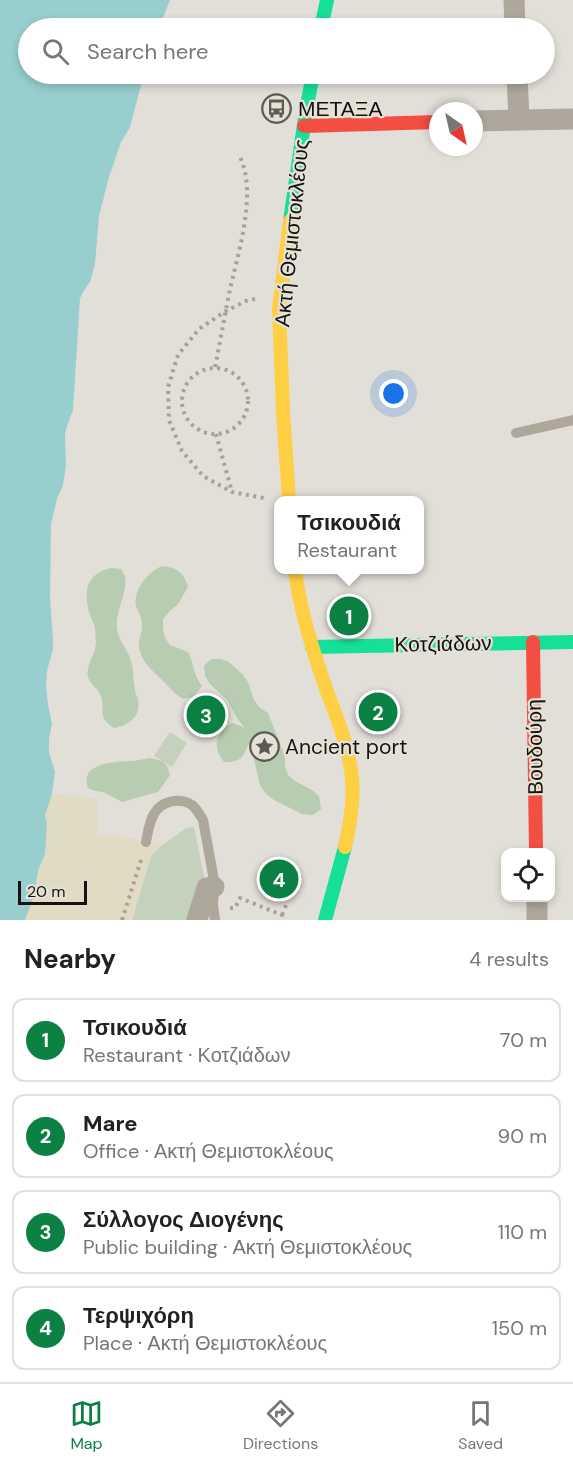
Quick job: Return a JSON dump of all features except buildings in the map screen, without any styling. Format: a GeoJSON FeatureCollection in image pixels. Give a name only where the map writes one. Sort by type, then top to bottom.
{"type":"FeatureCollection","features":[{"type":"Feature","properties":{"kind":"main road"},"geometry":{"type":"LineString","coordinates":[[323,18],[327,0]]}},
{"type":"Feature","properties":{"kind":"main road","name":"Ακτή Θεμιστοκλέους"},"geometry":{"type":"LineString","coordinates":[[289,496],[279,309],[311,84]]}},
{"type":"Feature","properties":{"kind":"main road"},"geometry":{"type":"LineString","coordinates":[[304,126],[429,122]]}},
{"type":"Feature","properties":{"kind":"main road"},"geometry":{"type":"LineString","coordinates":[[295,574],[303,616],[343,734],[352,779],[352,804],[348,829],[325,920]]}},
{"type":"Feature","properties":{"kind":"main road","name":"Βουδούρη"},"geometry":{"type":"LineString","coordinates":[[533,642],[536,848]]}},
{"type":"Feature","properties":{"kind":"main road","name":"Κοτζιάδων"},"geometry":{"type":"LineString","coordinates":[[312,647],[573,642]]}},
{"type":"Feature","properties":{"kind":"street"},"geometry":{"type":"LineString","coordinates":[[514,0],[515,18]]}},
{"type":"Feature","properties":{"kind":"street"},"geometry":{"type":"LineString","coordinates":[[517,84],[519,120]]}},
{"type":"Feature","properties":{"kind":"street"},"geometry":{"type":"LineString","coordinates":[[483,121],[573,119]]}},
{"type":"Feature","properties":{"kind":"street"},"geometry":{"type":"LineString","coordinates":[[197,920],[207,888],[214,887]]}},
{"type":"Feature","properties":{"kind":"street"},"geometry":{"type":"LineString","coordinates":[[537,902],[537,920]]}},
{"type":"Feature","properties":{"kind":"lane"},"geometry":{"type":"LineString","coordinates":[[516,433],[573,420]]}},
{"type":"Feature","properties":{"kind":"lane"},"geometry":{"type":"LineString","coordinates":[[146,842],[152,816],[165,803],[184,801],[199,812],[203,820],[214,880],[215,920]]}},
{"type":"Feature","properties":{"kind":"path"},"geometry":{"type":"LineString","coordinates":[[215,368],[247,201],[246,172],[240,157]]}},
{"type":"Feature","properties":{"kind":"path"},"geometry":{"type":"LineString","coordinates":[[264,296],[246,301],[226,311],[199,329],[178,355],[168,387],[170,420],[182,451],[203,476],[232,492],[271,499]]}},
{"type":"Feature","properties":{"kind":"path"},"geometry":{"type":"LineString","coordinates":[[215,368],[225,369],[234,374],[246,390],[248,400],[242,419],[235,427],[216,434],[206,433],[196,428],[183,412],[181,401],[183,391],[195,374],[205,369],[215,368]]}},
{"type":"Feature","properties":{"kind":"path"},"geometry":{"type":"LineString","coordinates":[[216,434],[232,492]]}},
{"type":"Feature","properties":{"kind":"path"},"geometry":{"type":"LineString","coordinates":[[122,920],[146,842]]}},
{"type":"Feature","properties":{"kind":"path"},"geometry":{"type":"LineString","coordinates":[[230,908],[236,908],[240,898],[281,917],[287,903]]}},
{"type":"Feature","properties":{"kind":"green space"},"geometry":{"type":"Polygon","coordinates":[[[162,566],[179,572],[188,587],[178,604],[163,619],[165,638],[170,645],[188,652],[202,686],[193,697],[183,699],[146,664],[139,647],[142,624],[136,606],[137,593],[147,577],[162,566]]]}},
{"type":"Feature","properties":{"kind":"green space"},"geometry":{"type":"Polygon","coordinates":[[[111,568],[121,569],[125,577],[125,589],[117,628],[131,662],[138,700],[136,716],[124,725],[114,728],[104,719],[99,692],[87,673],[96,642],[95,628],[87,603],[88,587],[96,575],[111,568]]]}},
{"type":"Feature","properties":{"kind":"green space"},"geometry":{"type":"Polygon","coordinates":[[[211,659],[229,662],[248,682],[254,700],[268,713],[285,756],[288,775],[319,796],[321,809],[313,815],[302,814],[266,794],[260,785],[250,742],[244,754],[235,761],[224,762],[220,756],[217,741],[226,727],[232,723],[246,730],[227,700],[205,676],[204,666],[211,659]]]}},
{"type":"Feature","properties":{"kind":"green space"},"geometry":{"type":"Polygon","coordinates":[[[170,732],[187,743],[172,767],[154,756],[170,732]]]}},
{"type":"Feature","properties":{"kind":"green space"},"geometry":{"type":"Polygon","coordinates":[[[149,758],[164,762],[170,775],[158,792],[122,802],[103,792],[88,788],[87,780],[93,769],[107,763],[149,758]]]}},
{"type":"Feature","properties":{"kind":"green space"},"geometry":{"type":"Polygon","coordinates":[[[194,827],[205,881],[189,920],[132,920],[151,856],[186,828],[194,827]]]}},
{"type":"Feature","properties":{"kind":"sand"},"geometry":{"type":"Polygon","coordinates":[[[52,794],[97,798],[98,834],[133,838],[161,846],[151,856],[132,920],[25,920],[45,854],[47,823],[45,816],[52,794]]]}},
{"type":"Feature","properties":{"kind":"water"},"geometry":{"type":"Polygon","coordinates":[[[0,0],[170,0],[163,18],[18,18],[18,84],[141,84],[130,127],[121,142],[109,177],[99,216],[95,264],[90,282],[80,298],[73,410],[65,433],[66,466],[63,485],[51,524],[50,599],[53,649],[47,671],[46,686],[52,724],[49,752],[55,772],[52,794],[45,816],[47,823],[45,854],[25,920],[0,920],[0,0]]]}},
{"type":"Feature","properties":{"kind":"traffic: fast"},"geometry":{"type":"LineString","coordinates":[[323,18],[327,0]]}},
{"type":"Feature","properties":{"kind":"traffic: fast"},"geometry":{"type":"LineString","coordinates":[[290,221],[311,84]]}},
{"type":"Feature","properties":{"kind":"traffic: fast"},"geometry":{"type":"LineString","coordinates":[[312,647],[573,642]]}},
{"type":"Feature","properties":{"kind":"traffic: fast"},"geometry":{"type":"LineString","coordinates":[[325,920],[345,847]]}},
{"type":"Feature","properties":{"kind":"traffic: slow"},"geometry":{"type":"LineString","coordinates":[[289,496],[279,309],[290,221]]}},
{"type":"Feature","properties":{"kind":"traffic: slow"},"geometry":{"type":"LineString","coordinates":[[296,574],[307,629],[348,754],[352,804],[345,847]]}},
{"type":"Feature","properties":{"kind":"traffic: jam"},"geometry":{"type":"LineString","coordinates":[[304,126],[429,122]]}},
{"type":"Feature","properties":{"kind":"traffic: jam"},"geometry":{"type":"LineString","coordinates":[[533,642],[536,848]]}},
{"type":"Feature","properties":{"kind":"place","name":"ΜΕΤΑΞΑ"},"geometry":{"type":"Point","coordinates":[277,109]}},
{"type":"Feature","properties":{"kind":"place","name":"Τσικουδιά"},"geometry":{"type":"Point","coordinates":[349,616]}},
{"type":"Feature","properties":{"kind":"place","name":"Mare"},"geometry":{"type":"Point","coordinates":[378,712]}},
{"type":"Feature","properties":{"kind":"place","name":"Σύλλογος Διογένης"},"geometry":{"type":"Point","coordinates":[206,715]}},
{"type":"Feature","properties":{"kind":"place","name":"Ancient port"},"geometry":{"type":"Point","coordinates":[264,747]}},
{"type":"Feature","properties":{"kind":"place","name":"Τερψιχόρη"},"geometry":{"type":"Point","coordinates":[279,879]}}]}
